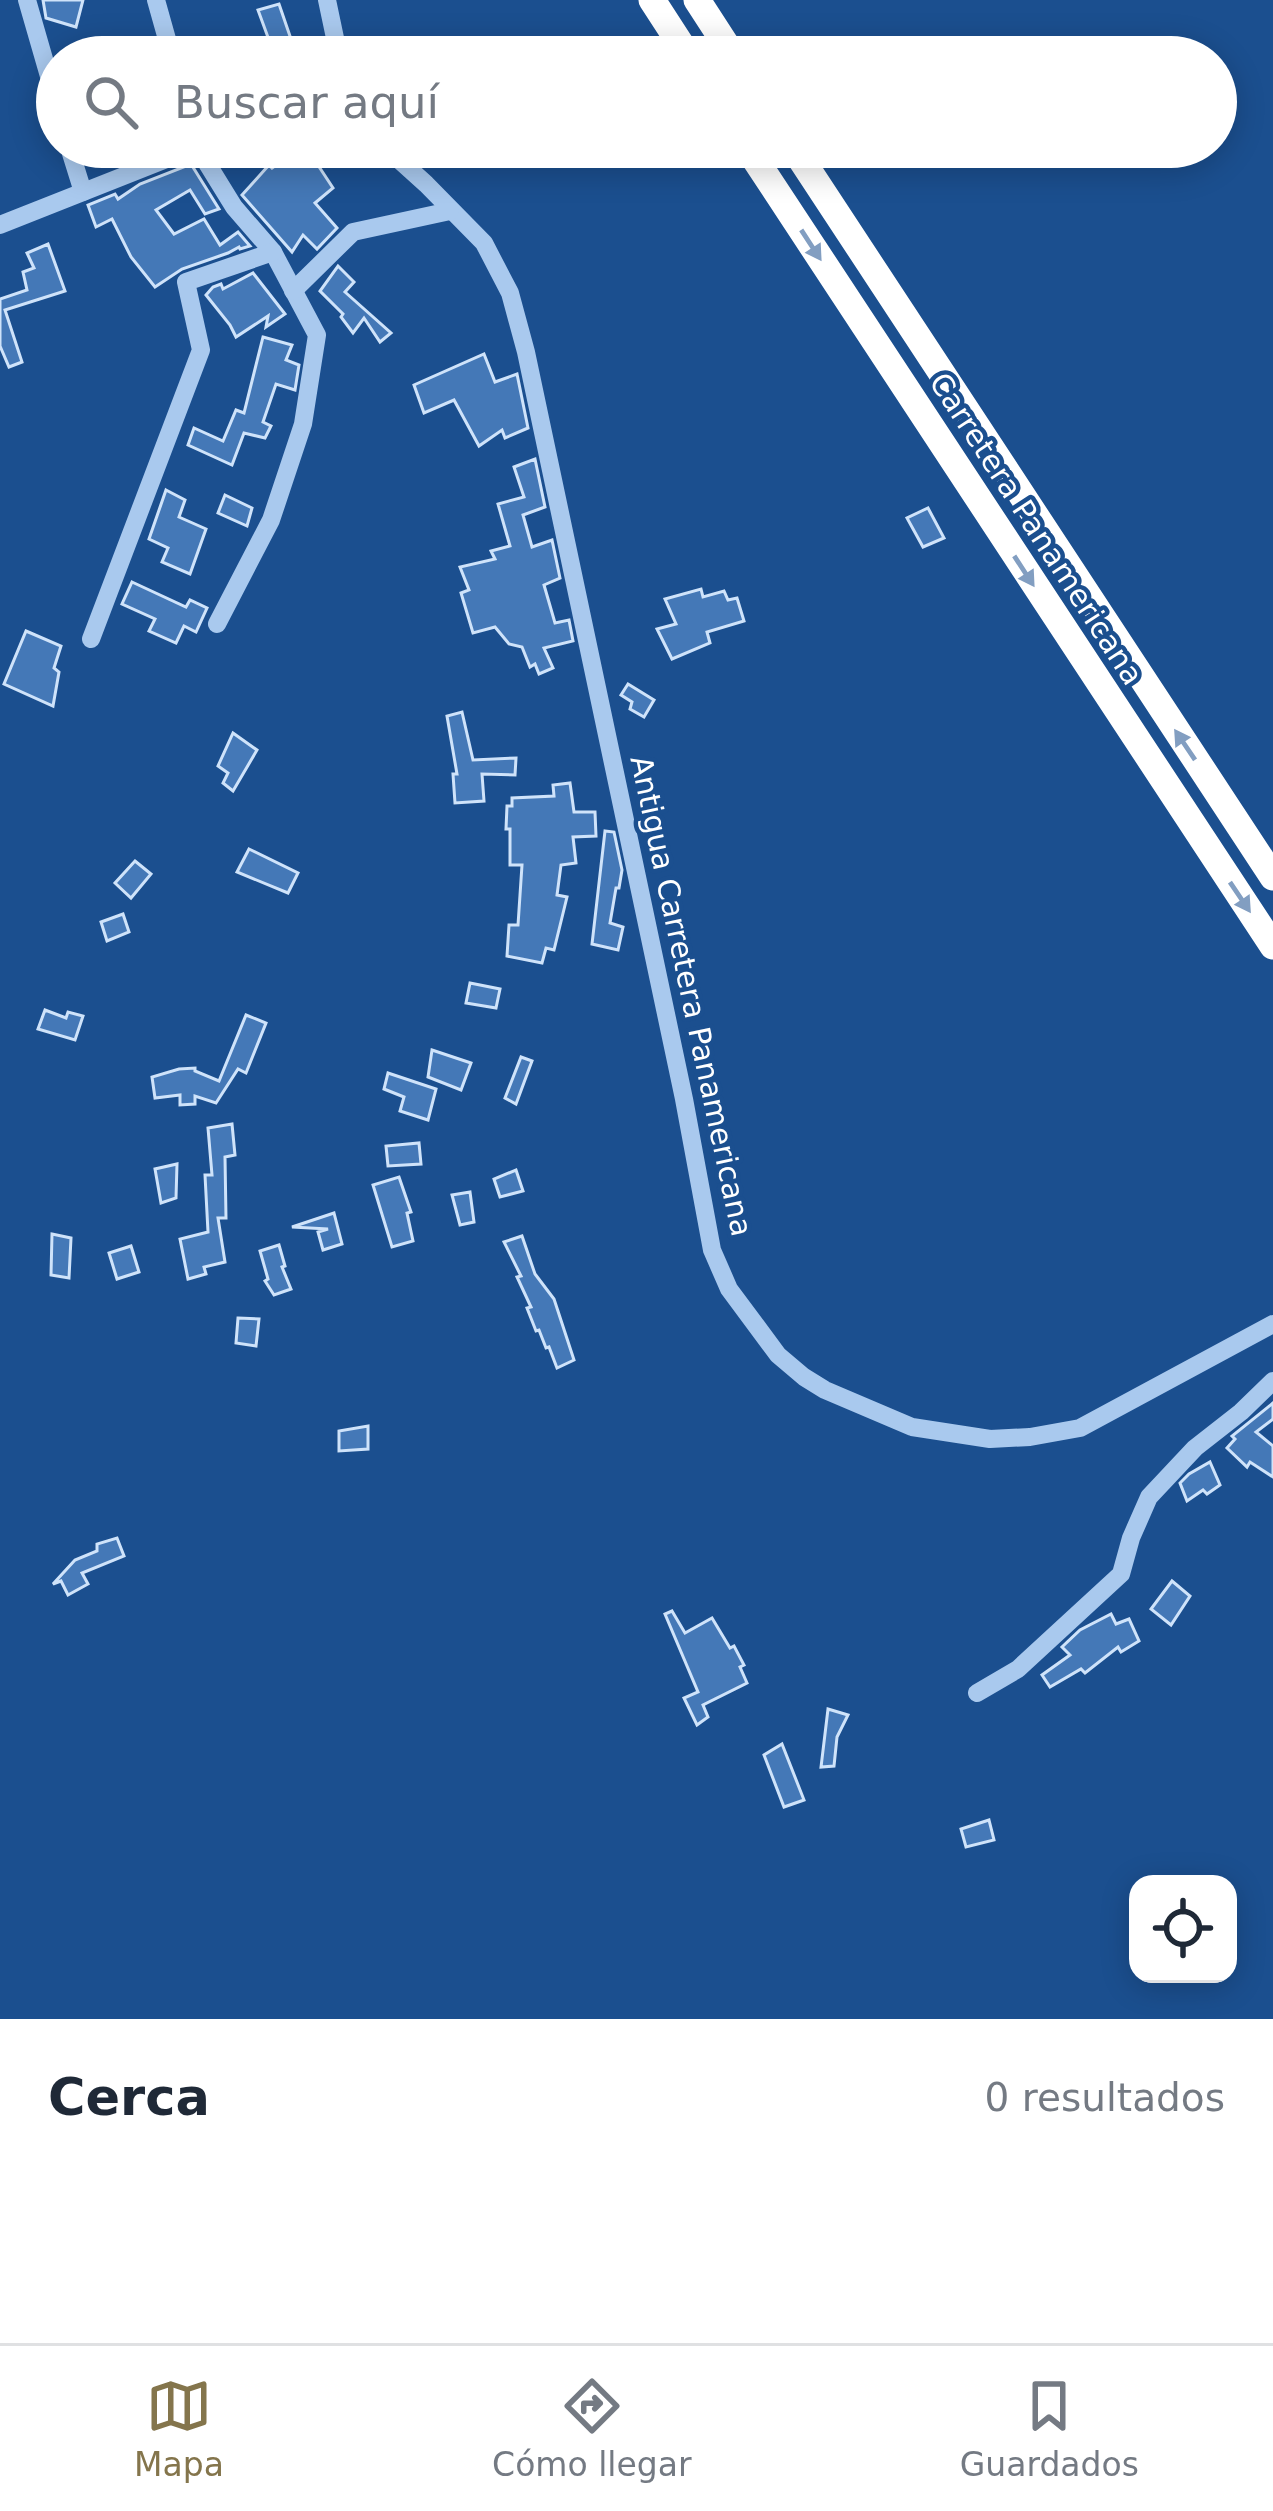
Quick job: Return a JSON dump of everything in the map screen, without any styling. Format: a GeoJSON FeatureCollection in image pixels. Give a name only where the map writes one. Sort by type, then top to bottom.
{"type":"FeatureCollection","features":[{"type":"Feature","properties":{"kind":"highway"},"geometry":{"type":"LineString","coordinates":[[652,0],[675,36]]}},
{"type":"Feature","properties":{"kind":"highway"},"geometry":{"type":"LineString","coordinates":[[697,0],[720,36]]}},
{"type":"Feature","properties":{"kind":"highway","name":"Carretera Panamericana"},"geometry":{"type":"LineString","coordinates":[[761,168],[1273,946]]}},
{"type":"Feature","properties":{"kind":"highway","name":"Carretera Panamericana"},"geometry":{"type":"LineString","coordinates":[[807,168],[1273,877]]}},
{"type":"Feature","properties":{"kind":"street"},"geometry":{"type":"LineString","coordinates":[[27,0],[37,36]]}},
{"type":"Feature","properties":{"kind":"street"},"geometry":{"type":"LineString","coordinates":[[156,0],[166,36]]}},
{"type":"Feature","properties":{"kind":"street"},"geometry":{"type":"LineString","coordinates":[[326,0],[334,36]]}},
{"type":"Feature","properties":{"kind":"street"},"geometry":{"type":"LineString","coordinates":[[76,168],[82,192]]}},
{"type":"Feature","properties":{"kind":"street"},"geometry":{"type":"LineString","coordinates":[[0,225],[143,168]]}},
{"type":"Feature","properties":{"kind":"street"},"geometry":{"type":"LineString","coordinates":[[210,168],[234,207],[273,252],[317,335],[303,424],[271,520],[217,624]]}},
{"type":"Feature","properties":{"kind":"street","name":"Antigua Carretera Panamericana"},"geometry":{"type":"LineString","coordinates":[[408,168],[471,228],[510,293],[684,1099],[707,1232],[729,1289],[778,1355],[825,1390],[912,1427],[990,1438],[1030,1437],[1080,1428],[1273,1324]]}},
{"type":"Feature","properties":{"kind":"street"},"geometry":{"type":"LineString","coordinates":[[293,291],[353,232],[450,211]]}},
{"type":"Feature","properties":{"kind":"street"},"geometry":{"type":"LineString","coordinates":[[91,639],[201,350],[186,282],[273,252]]}},
{"type":"Feature","properties":{"kind":"street"},"geometry":{"type":"LineString","coordinates":[[977,1693],[1018,1669],[1121,1574],[1149,1497],[1195,1448],[1273,1381]]}},
{"type":"Feature","properties":{"kind":"building"},"geometry":{"type":"Polygon","coordinates":[[[43,0],[83,0],[76,27],[46,18],[43,0]]]}},
{"type":"Feature","properties":{"kind":"building"},"geometry":{"type":"Polygon","coordinates":[[[279,4],[290,36],[268,36],[258,10],[279,4]]]}},
{"type":"Feature","properties":{"kind":"building"},"geometry":{"type":"Polygon","coordinates":[[[181,168],[193,168],[219,209],[205,214],[190,190],[156,210],[174,234],[204,219],[220,245],[238,232],[250,246],[182,269],[155,287],[131,257],[112,219],[96,227],[88,205],[115,194],[118,199],[140,184],[181,168]]]}},
{"type":"Feature","properties":{"kind":"building"},"geometry":{"type":"Polygon","coordinates":[[[266,168],[320,168],[333,188],[315,203],[337,228],[317,249],[303,235],[292,252],[242,195],[266,168]]]}},
{"type":"Feature","properties":{"kind":"building"},"geometry":{"type":"Polygon","coordinates":[[[48,244],[65,291],[5,310],[22,362],[9,367],[0,346],[0,299],[27,290],[23,272],[34,268],[27,253],[48,244]]]}},
{"type":"Feature","properties":{"kind":"building"},"geometry":{"type":"Polygon","coordinates":[[[338,266],[354,282],[345,292],[391,333],[380,342],[364,318],[353,333],[343,314],[320,291],[338,266]]]}},
{"type":"Feature","properties":{"kind":"building"},"geometry":{"type":"Polygon","coordinates":[[[253,273],[285,314],[266,327],[268,316],[236,337],[206,295],[213,287],[221,284],[223,289],[253,273]]]}},
{"type":"Feature","properties":{"kind":"building"},"geometry":{"type":"Polygon","coordinates":[[[263,337],[292,345],[286,360],[299,365],[295,390],[276,384],[263,422],[271,426],[265,438],[244,433],[232,465],[188,445],[194,428],[223,441],[236,410],[244,413],[263,337]]]}},
{"type":"Feature","properties":{"kind":"building"},"geometry":{"type":"Polygon","coordinates":[[[484,354],[495,382],[517,374],[528,428],[505,438],[502,430],[479,446],[454,400],[424,413],[414,385],[484,354]]]}},
{"type":"Feature","properties":{"kind":"building"},"geometry":{"type":"Polygon","coordinates":[[[535,459],[545,507],[523,515],[532,547],[552,540],[560,578],[544,585],[555,623],[569,620],[573,641],[544,648],[553,668],[539,674],[535,664],[530,667],[522,647],[509,644],[495,627],[473,633],[461,593],[469,590],[460,567],[495,559],[491,551],[510,546],[498,504],[524,497],[514,467],[535,459]]]}},
{"type":"Feature","properties":{"kind":"building"},"geometry":{"type":"Polygon","coordinates":[[[166,490],[185,500],[179,517],[206,529],[190,574],[162,562],[168,548],[149,539],[166,490]]]}},
{"type":"Feature","properties":{"kind":"building"},"geometry":{"type":"Polygon","coordinates":[[[225,495],[252,508],[247,526],[218,513],[225,495]]]}},
{"type":"Feature","properties":{"kind":"building"},"geometry":{"type":"Polygon","coordinates":[[[928,508],[944,538],[923,547],[907,518],[928,508]]]}},
{"type":"Feature","properties":{"kind":"building"},"geometry":{"type":"Polygon","coordinates":[[[132,582],[186,607],[190,600],[207,608],[196,632],[184,626],[176,643],[149,631],[155,619],[122,604],[132,582]]]}},
{"type":"Feature","properties":{"kind":"building"},"geometry":{"type":"Polygon","coordinates":[[[701,589],[703,597],[724,591],[728,600],[737,598],[744,621],[707,632],[710,643],[672,659],[657,629],[676,624],[665,599],[701,589]]]}},
{"type":"Feature","properties":{"kind":"building"},"geometry":{"type":"Polygon","coordinates":[[[26,631],[61,646],[54,668],[59,672],[53,706],[4,684],[26,631]]]}},
{"type":"Feature","properties":{"kind":"building"},"geometry":{"type":"Polygon","coordinates":[[[628,684],[654,700],[644,717],[630,709],[632,702],[621,695],[628,684]]]}},
{"type":"Feature","properties":{"kind":"building"},"geometry":{"type":"Polygon","coordinates":[[[462,712],[473,760],[516,758],[515,775],[482,774],[484,801],[455,803],[453,774],[457,774],[447,716],[462,712]]]}},
{"type":"Feature","properties":{"kind":"building"},"geometry":{"type":"Polygon","coordinates":[[[233,733],[257,750],[233,791],[223,783],[228,773],[218,766],[233,733]]]}},
{"type":"Feature","properties":{"kind":"building"},"geometry":{"type":"Polygon","coordinates":[[[570,783],[574,812],[595,812],[596,836],[573,837],[576,863],[561,865],[557,895],[567,897],[554,950],[546,948],[542,963],[507,956],[509,925],[518,925],[522,865],[510,865],[507,806],[512,806],[512,798],[554,796],[553,785],[570,783]]]}},
{"type":"Feature","properties":{"kind":"building"},"geometry":{"type":"Polygon","coordinates":[[[605,831],[614,832],[622,870],[610,923],[623,927],[618,950],[592,944],[605,831]]]}},
{"type":"Feature","properties":{"kind":"building"},"geometry":{"type":"Polygon","coordinates":[[[249,849],[298,873],[288,893],[237,872],[249,849]]]}},
{"type":"Feature","properties":{"kind":"building"},"geometry":{"type":"Polygon","coordinates":[[[135,861],[151,874],[131,898],[115,883],[135,861]]]}},
{"type":"Feature","properties":{"kind":"building"},"geometry":{"type":"Polygon","coordinates":[[[123,914],[129,932],[107,941],[101,922],[123,914]]]}},
{"type":"Feature","properties":{"kind":"building"},"geometry":{"type":"Polygon","coordinates":[[[470,983],[500,989],[496,1008],[466,1003],[470,983]]]}},
{"type":"Feature","properties":{"kind":"building"},"geometry":{"type":"Polygon","coordinates":[[[45,1010],[66,1018],[68,1012],[83,1016],[75,1040],[38,1029],[45,1010]]]}},
{"type":"Feature","properties":{"kind":"building"},"geometry":{"type":"Polygon","coordinates":[[[246,1015],[266,1023],[246,1073],[238,1069],[216,1103],[195,1096],[195,1104],[180,1105],[180,1095],[155,1098],[152,1077],[179,1069],[195,1068],[219,1081],[246,1015]]]}},
{"type":"Feature","properties":{"kind":"building"},"geometry":{"type":"Polygon","coordinates":[[[432,1050],[471,1063],[461,1090],[428,1077],[432,1050]]]}},
{"type":"Feature","properties":{"kind":"building"},"geometry":{"type":"Polygon","coordinates":[[[521,1057],[532,1061],[516,1104],[505,1098],[521,1057]]]}},
{"type":"Feature","properties":{"kind":"building"},"geometry":{"type":"Polygon","coordinates":[[[388,1073],[436,1089],[428,1120],[400,1111],[404,1097],[384,1089],[388,1073]]]}},
{"type":"Feature","properties":{"kind":"building"},"geometry":{"type":"Polygon","coordinates":[[[232,1124],[235,1155],[225,1157],[226,1218],[218,1218],[225,1262],[204,1267],[206,1274],[188,1279],[180,1239],[208,1232],[205,1175],[212,1175],[208,1128],[232,1124]]]}},
{"type":"Feature","properties":{"kind":"building"},"geometry":{"type":"Polygon","coordinates":[[[419,1143],[421,1164],[388,1166],[386,1146],[419,1143]]]}},
{"type":"Feature","properties":{"kind":"building"},"geometry":{"type":"Polygon","coordinates":[[[177,1164],[176,1198],[161,1203],[155,1169],[177,1164]]]}},
{"type":"Feature","properties":{"kind":"building"},"geometry":{"type":"Polygon","coordinates":[[[516,1170],[523,1191],[500,1197],[494,1179],[516,1170]]]}},
{"type":"Feature","properties":{"kind":"building"},"geometry":{"type":"Polygon","coordinates":[[[399,1177],[411,1212],[407,1213],[413,1241],[392,1247],[373,1185],[399,1177]]]}},
{"type":"Feature","properties":{"kind":"building"},"geometry":{"type":"Polygon","coordinates":[[[470,1192],[474,1222],[460,1225],[452,1195],[470,1192]]]}},
{"type":"Feature","properties":{"kind":"building"},"geometry":{"type":"Polygon","coordinates":[[[334,1213],[342,1244],[323,1250],[318,1232],[328,1229],[292,1227],[334,1213]]]}},
{"type":"Feature","properties":{"kind":"building"},"geometry":{"type":"Polygon","coordinates":[[[52,1234],[71,1238],[69,1278],[51,1275],[52,1234]]]}},
{"type":"Feature","properties":{"kind":"building"},"geometry":{"type":"Polygon","coordinates":[[[522,1236],[535,1274],[554,1299],[574,1360],[557,1368],[536,1331],[517,1277],[521,1276],[504,1242],[522,1236]]]}},
{"type":"Feature","properties":{"kind":"building"},"geometry":{"type":"Polygon","coordinates":[[[279,1245],[291,1289],[274,1295],[265,1281],[260,1251],[279,1245]]]}},
{"type":"Feature","properties":{"kind":"building"},"geometry":{"type":"Polygon","coordinates":[[[131,1246],[139,1272],[117,1279],[109,1253],[131,1246]]]}},
{"type":"Feature","properties":{"kind":"building"},"geometry":{"type":"Polygon","coordinates":[[[238,1318],[259,1319],[256,1346],[236,1343],[238,1318]]]}},
{"type":"Feature","properties":{"kind":"building"},"geometry":{"type":"Polygon","coordinates":[[[1273,1403],[1273,1419],[1256,1432],[1273,1446],[1273,1477],[1250,1462],[1247,1467],[1227,1448],[1235,1439],[1232,1436],[1273,1403]]]}},
{"type":"Feature","properties":{"kind":"building"},"geometry":{"type":"Polygon","coordinates":[[[368,1426],[368,1449],[339,1451],[339,1431],[368,1426]]]}},
{"type":"Feature","properties":{"kind":"building"},"geometry":{"type":"Polygon","coordinates":[[[1210,1462],[1220,1485],[1187,1501],[1180,1483],[1210,1462]]]}},
{"type":"Feature","properties":{"kind":"building"},"geometry":{"type":"Polygon","coordinates":[[[117,1538],[124,1556],[82,1573],[88,1584],[68,1595],[61,1581],[53,1584],[75,1560],[97,1551],[97,1544],[117,1538]]]}},
{"type":"Feature","properties":{"kind":"building"},"geometry":{"type":"Polygon","coordinates":[[[1172,1581],[1190,1596],[1171,1625],[1151,1609],[1172,1581]]]}},
{"type":"Feature","properties":{"kind":"building"},"geometry":{"type":"Polygon","coordinates":[[[672,1611],[685,1633],[712,1618],[744,1665],[740,1667],[747,1683],[703,1705],[708,1717],[697,1725],[684,1698],[698,1692],[665,1614],[672,1611]]]}},
{"type":"Feature","properties":{"kind":"building"},"geometry":{"type":"Polygon","coordinates":[[[1111,1614],[1116,1624],[1129,1619],[1139,1641],[1121,1652],[1118,1647],[1085,1673],[1081,1669],[1050,1687],[1042,1675],[1070,1655],[1062,1647],[1080,1630],[1111,1614]]]}},
{"type":"Feature","properties":{"kind":"building"},"geometry":{"type":"Polygon","coordinates":[[[828,1709],[848,1715],[837,1737],[834,1766],[821,1767],[828,1709]]]}},
{"type":"Feature","properties":{"kind":"building"},"geometry":{"type":"Polygon","coordinates":[[[782,1744],[804,1800],[784,1807],[764,1755],[782,1744]]]}},
{"type":"Feature","properties":{"kind":"building"},"geometry":{"type":"Polygon","coordinates":[[[989,1820],[994,1840],[966,1847],[961,1829],[989,1820]]]}}]}
